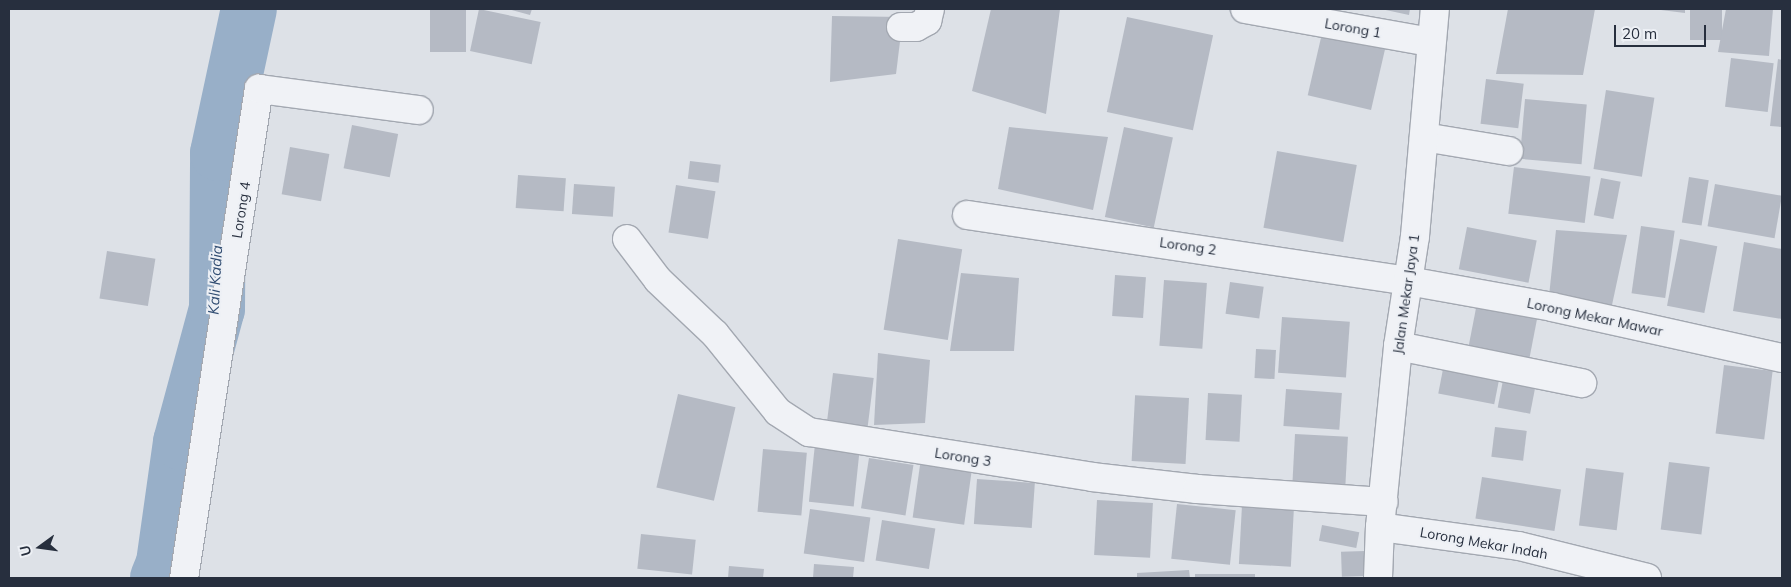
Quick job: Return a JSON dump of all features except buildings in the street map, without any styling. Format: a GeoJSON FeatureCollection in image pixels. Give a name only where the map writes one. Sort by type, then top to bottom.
{"type":"FeatureCollection","features":[{"type":"Feature","properties":{"kind":"street"},"geometry":{"type":"LineString","coordinates":[[901,27],[916,27],[928,21],[930,9]]}},
{"type":"Feature","properties":{"kind":"street","name":"Lorong 1"},"geometry":{"type":"LineString","coordinates":[[1245,9],[1431,42]]}},
{"type":"Feature","properties":{"kind":"street","name":"Jalan Mekar Jaya 1"},"geometry":{"type":"LineString","coordinates":[[1378,578],[1382,514],[1398,346],[1408,281],[1424,137],[1435,9]]}},
{"type":"Feature","properties":{"kind":"street","name":"Lorong 4"},"geometry":{"type":"LineString","coordinates":[[184,578],[259,89],[419,110]]}},
{"type":"Feature","properties":{"kind":"street"},"geometry":{"type":"LineString","coordinates":[[1424,137],[1509,151]]}},
{"type":"Feature","properties":{"kind":"street","name":"Lorong 2"},"geometry":{"type":"LineString","coordinates":[[967,215],[1408,281]]}},
{"type":"Feature","properties":{"kind":"street","name":"Lorong 3"},"geometry":{"type":"LineString","coordinates":[[627,239],[658,280],[715,334],[778,412],[809,432],[1092,477],[1382,514]]}},
{"type":"Feature","properties":{"kind":"street","name":"Lorong Mekar Mawar"},"geometry":{"type":"LineString","coordinates":[[1408,281],[1552,307],[1782,358]]}},
{"type":"Feature","properties":{"kind":"street"},"geometry":{"type":"LineString","coordinates":[[1398,346],[1582,383]]}},
{"type":"Feature","properties":{"kind":"street","name":"Lorong Mekar Indah"},"geometry":{"type":"LineString","coordinates":[[1382,514],[1647,578]]}},
{"type":"Feature","properties":{"kind":"waterway","name":"Kali Kadia"},"geometry":{"type":"LineString","coordinates":[[158,578],[164,563],[181,442],[217,309],[218,153],[249,9]]}}]}
